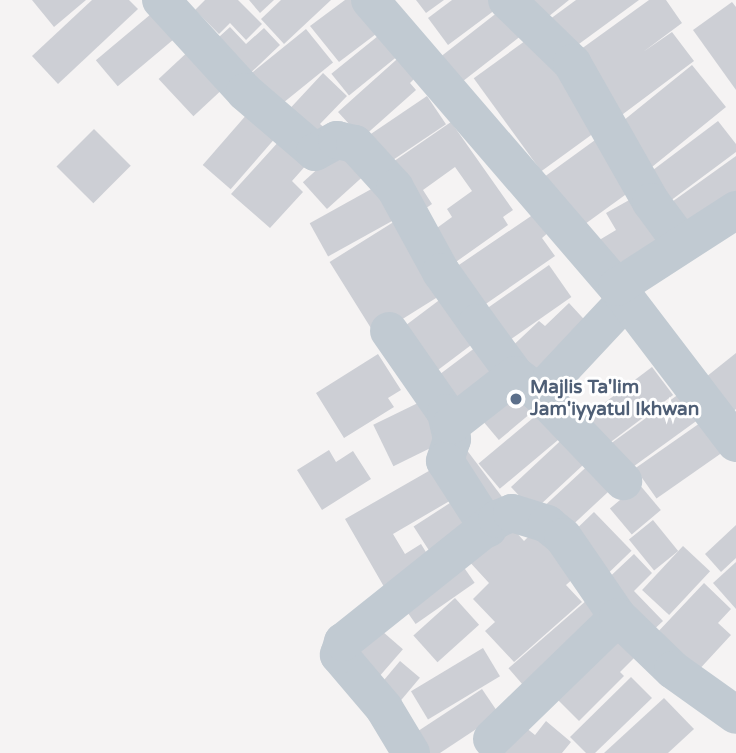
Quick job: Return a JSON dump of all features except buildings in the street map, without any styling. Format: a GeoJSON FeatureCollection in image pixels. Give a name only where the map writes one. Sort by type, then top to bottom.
{"type":"FeatureCollection","features":[{"type":"Feature","properties":{"kind":"street"},"geometry":{"type":"LineString","coordinates":[[161,0],[245,92],[315,152],[337,140],[355,144],[395,188],[441,272],[527,384],[623,481]]}},
{"type":"Feature","properties":{"kind":"street"},"geometry":{"type":"LineString","coordinates":[[370,0],[622,293],[736,443]]}},
{"type":"Feature","properties":{"kind":"street"},"geometry":{"type":"LineString","coordinates":[[507,0],[572,64],[651,202],[682,244]]}},
{"type":"Feature","properties":{"kind":"street"},"geometry":{"type":"LineString","coordinates":[[451,425],[527,384],[622,293],[682,244],[736,210]]}},
{"type":"Feature","properties":{"kind":"street"},"geometry":{"type":"LineString","coordinates":[[388,331],[451,425],[445,461],[488,528]]}},
{"type":"Feature","properties":{"kind":"street"},"geometry":{"type":"LineString","coordinates":[[411,753],[384,708],[339,656],[343,642],[488,528],[512,513],[547,524],[563,537],[618,617],[673,670],[736,715]]}},
{"type":"Feature","properties":{"kind":"street"},"geometry":{"type":"LineString","coordinates":[[492,739],[618,617]]}},
{"type":"Feature","properties":{"kind":"place","name":"Majlis Ta'lim Jam'iyyatul Ikhwan"},"geometry":{"type":"Point","coordinates":[516,399]}}]}
